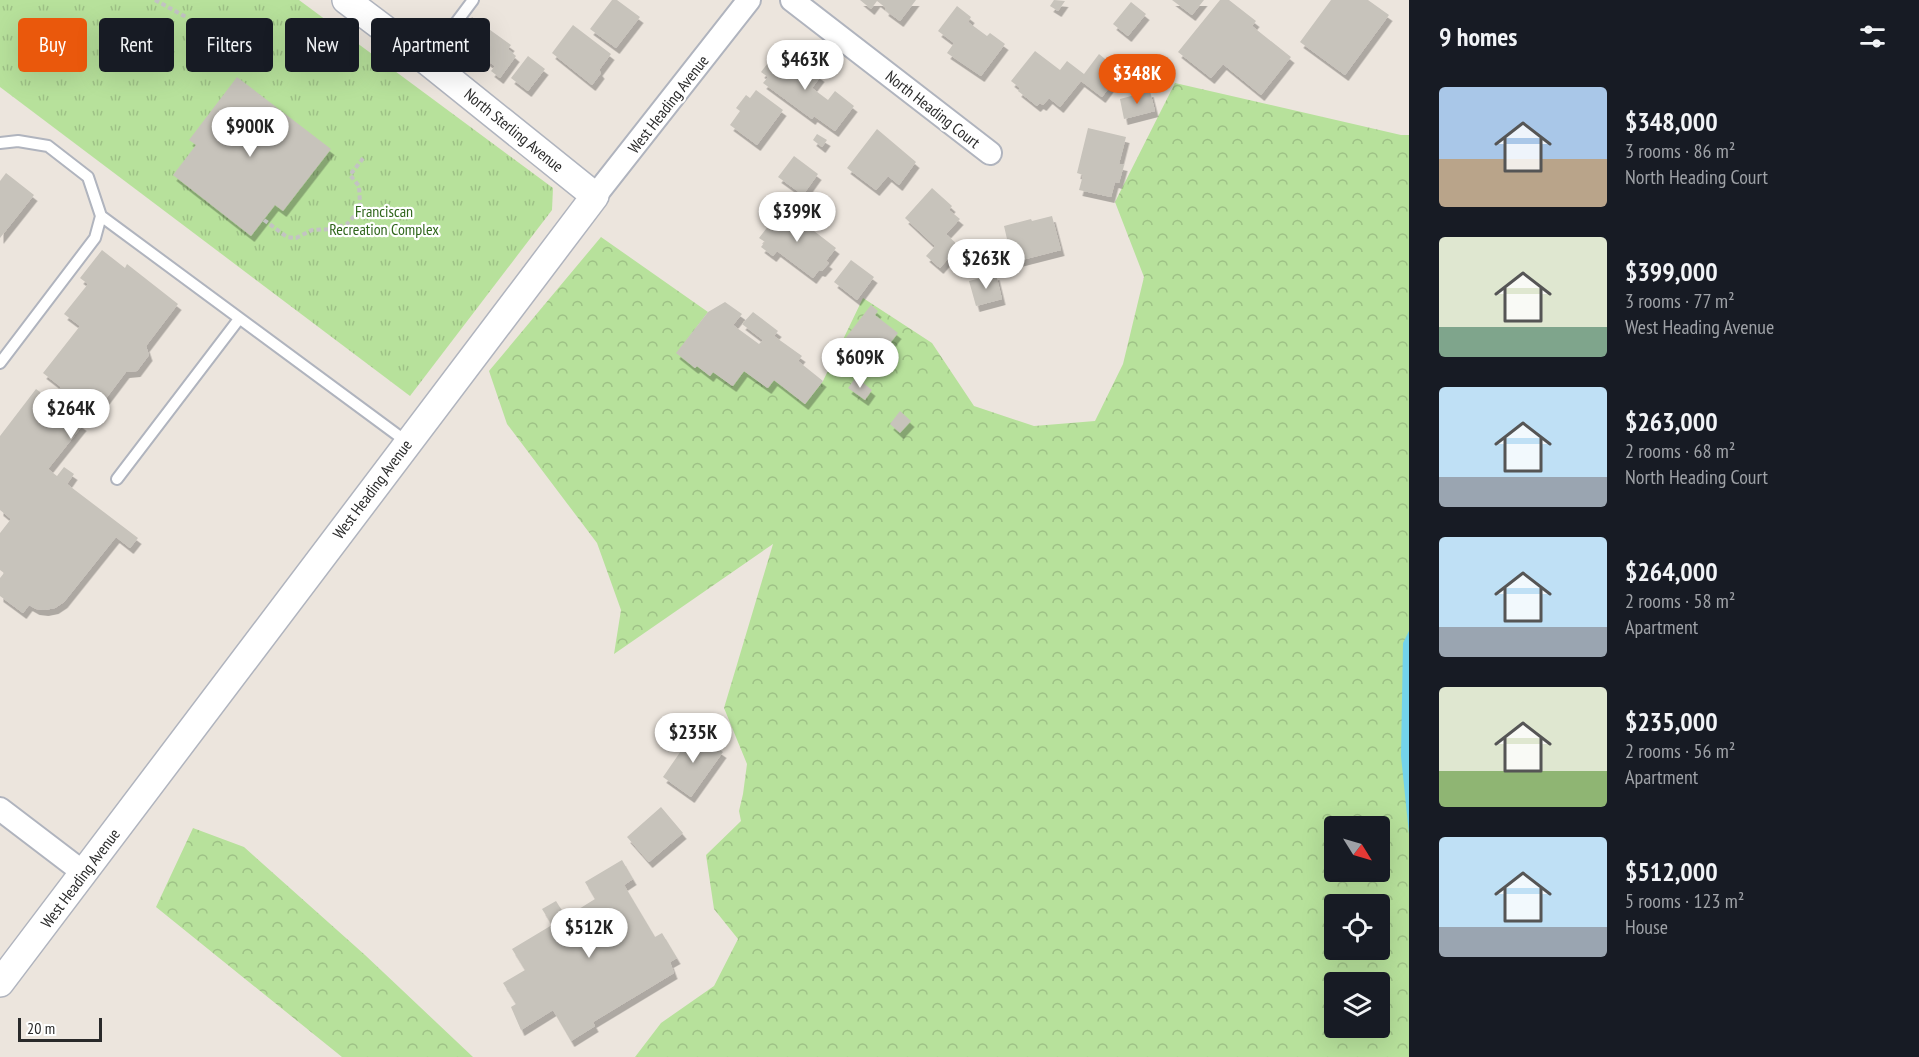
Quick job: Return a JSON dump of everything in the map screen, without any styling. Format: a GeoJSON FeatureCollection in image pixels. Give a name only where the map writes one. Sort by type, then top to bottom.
{"type":"FeatureCollection","features":[{"type":"Feature","properties":{"kind":"street","name":"North Sterling Avenue"},"geometry":{"type":"LineString","coordinates":[[346,0],[371,19]]}},
{"type":"Feature","properties":{"kind":"street","name":"West Heading Avenue"},"geometry":{"type":"LineString","coordinates":[[0,983],[595,196],[749,0]]}},
{"type":"Feature","properties":{"kind":"street","name":"North Heading Court"},"geometry":{"type":"LineString","coordinates":[[792,0],[990,153]]}},
{"type":"Feature","properties":{"kind":"street","name":"North Sterling Avenue"},"geometry":{"type":"LineString","coordinates":[[441,72],[595,196]]}},
{"type":"Feature","properties":{"kind":"street"},"geometry":{"type":"LineString","coordinates":[[0,809],[84,873]]}},
{"type":"Feature","properties":{"kind":"lane"},"geometry":{"type":"LineString","coordinates":[[459,18],[473,0]]}},
{"type":"Feature","properties":{"kind":"lane"},"geometry":{"type":"LineString","coordinates":[[0,143],[18,141],[48,146],[88,177],[101,216],[95,238],[0,363]]}},
{"type":"Feature","properties":{"kind":"lane"},"geometry":{"type":"LineString","coordinates":[[101,216],[407,443]]}},
{"type":"Feature","properties":{"kind":"lane"},"geometry":{"type":"LineString","coordinates":[[117,479],[239,319]]}},
{"type":"Feature","properties":{"kind":"path"},"geometry":{"type":"LineString","coordinates":[[155,0],[186,17]]}},
{"type":"Feature","properties":{"kind":"path"},"geometry":{"type":"LineString","coordinates":[[264,219],[287,237],[296,238],[312,230],[333,229],[347,224],[358,212],[360,204],[358,186],[350,175],[364,157]]}},
{"type":"Feature","properties":{"kind":"green space","name":"Franciscan Recreation Complex"},"geometry":{"type":"Polygon","coordinates":[[[0,0],[299,0],[323,18],[285,18],[285,72],[359,72],[359,44],[371,53],[371,72],[396,72],[553,188],[552,210],[410,396],[0,87],[0,0]]]}},
{"type":"Feature","properties":{"kind":"green space"},"geometry":{"type":"Polygon","coordinates":[[[1175,83],[1409,135],[1409,1057],[635,1057],[661,1023],[714,986],[738,939],[714,909],[706,855],[741,821],[739,811],[747,764],[724,708],[773,544],[614,654],[621,610],[597,543],[507,424],[489,371],[601,237],[708,312],[677,353],[695,368],[697,366],[710,376],[713,372],[732,386],[744,371],[767,388],[774,380],[805,404],[823,381],[863,298],[932,343],[974,406],[1034,426],[1095,421],[1123,364],[1144,277],[1115,202],[1175,83]]]}},
{"type":"Feature","properties":{"kind":"green space"},"geometry":{"type":"Polygon","coordinates":[[[193,828],[244,847],[365,955],[473,1057],[342,1057],[156,907],[193,828]]]}},
{"type":"Feature","properties":{"kind":"water"},"geometry":{"type":"Polygon","coordinates":[[[1409,631],[1409,834],[1401,756],[1403,643],[1409,631]]]}},
{"type":"Feature","properties":{"kind":"building"},"geometry":{"type":"Polygon","coordinates":[[[612,0],[617,0],[640,17],[616,48],[590,29],[612,0]]]}},
{"type":"Feature","properties":{"kind":"building"},"geometry":{"type":"Polygon","coordinates":[[[860,0],[916,0],[900,21],[877,1],[871,9],[860,0]]]}},
{"type":"Feature","properties":{"kind":"building"},"geometry":{"type":"Polygon","coordinates":[[[1054,0],[1065,1],[1058,11],[1050,6],[1054,0]]]}},
{"type":"Feature","properties":{"kind":"building"},"geometry":{"type":"Polygon","coordinates":[[[1172,0],[1204,0],[1192,15],[1172,0]]]}},
{"type":"Feature","properties":{"kind":"building"},"geometry":{"type":"Polygon","coordinates":[[[1220,0],[1229,0],[1256,21],[1252,26],[1291,57],[1261,95],[1223,64],[1211,78],[1178,52],[1220,0]]]}},
{"type":"Feature","properties":{"kind":"building"},"geometry":{"type":"Polygon","coordinates":[[[1331,0],[1368,0],[1389,15],[1345,75],[1300,42],[1331,0]]]}},
{"type":"Feature","properties":{"kind":"building"},"geometry":{"type":"Polygon","coordinates":[[[1131,2],[1146,14],[1128,36],[1113,24],[1131,2]]]}},
{"type":"Feature","properties":{"kind":"building"},"geometry":{"type":"Polygon","coordinates":[[[957,6],[971,17],[968,22],[987,36],[990,33],[1005,44],[981,76],[947,53],[954,43],[938,31],[957,6]]]}},
{"type":"Feature","properties":{"kind":"building"},"geometry":{"type":"Polygon","coordinates":[[[573,25],[611,54],[599,70],[601,73],[592,85],[552,53],[573,25]]]}},
{"type":"Feature","properties":{"kind":"building"},"geometry":{"type":"Polygon","coordinates":[[[490,30],[511,45],[508,49],[516,56],[500,78],[491,71],[495,66],[490,63],[490,30]]]}},
{"type":"Feature","properties":{"kind":"building"},"geometry":{"type":"Polygon","coordinates":[[[1035,51],[1060,70],[1067,61],[1084,74],[1099,54],[1121,72],[1102,97],[1081,81],[1060,107],[1049,98],[1043,105],[1040,103],[1037,106],[1018,91],[1020,88],[1011,81],[1035,51]]]}},
{"type":"Feature","properties":{"kind":"building"},"geometry":{"type":"Polygon","coordinates":[[[789,52],[821,76],[812,88],[828,100],[835,91],[854,106],[835,131],[814,116],[812,119],[763,83],[768,77],[761,72],[771,59],[780,65],[789,52]]]}},
{"type":"Feature","properties":{"kind":"building"},"geometry":{"type":"Polygon","coordinates":[[[528,56],[545,69],[528,91],[511,78],[528,56]]]}},
{"type":"Feature","properties":{"kind":"building"},"geometry":{"type":"Polygon","coordinates":[[[237,77],[331,149],[283,211],[275,205],[251,236],[173,175],[196,145],[189,140],[237,77]]]}},
{"type":"Feature","properties":{"kind":"building"},"geometry":{"type":"Polygon","coordinates":[[[756,90],[783,110],[757,145],[730,125],[740,111],[736,108],[746,95],[750,98],[756,90]]]}},
{"type":"Feature","properties":{"kind":"building"},"geometry":{"type":"Polygon","coordinates":[[[1150,91],[1155,111],[1124,119],[1120,99],[1150,91]]]}},
{"type":"Feature","properties":{"kind":"building"},"geometry":{"type":"Polygon","coordinates":[[[1088,128],[1126,137],[1119,164],[1124,165],[1119,183],[1115,182],[1111,197],[1079,190],[1083,175],[1077,173],[1088,128]]]}},
{"type":"Feature","properties":{"kind":"building"},"geometry":{"type":"Polygon","coordinates":[[[877,129],[916,162],[899,185],[888,176],[876,190],[847,168],[877,129]]]}},
{"type":"Feature","properties":{"kind":"building"},"geometry":{"type":"Polygon","coordinates":[[[817,134],[827,140],[822,147],[813,140],[817,134]]]}},
{"type":"Feature","properties":{"kind":"building"},"geometry":{"type":"Polygon","coordinates":[[[794,156],[818,174],[803,195],[778,177],[794,156]]]}},
{"type":"Feature","properties":{"kind":"building"},"geometry":{"type":"Polygon","coordinates":[[[6,173],[34,195],[0,238],[0,181],[6,173]]]}},
{"type":"Feature","properties":{"kind":"building"},"geometry":{"type":"Polygon","coordinates":[[[932,188],[952,206],[949,210],[960,219],[946,234],[959,246],[940,268],[926,256],[935,246],[905,218],[932,188]]]}},
{"type":"Feature","properties":{"kind":"building"},"geometry":{"type":"Polygon","coordinates":[[[783,207],[836,248],[826,261],[829,263],[813,278],[777,251],[773,256],[761,247],[765,242],[759,238],[783,207]]]}},
{"type":"Feature","properties":{"kind":"building"},"geometry":{"type":"Polygon","coordinates":[[[1052,216],[1061,250],[1006,264],[999,241],[1007,239],[1004,226],[1052,216]]]}},
{"type":"Feature","properties":{"kind":"building"},"geometry":{"type":"Polygon","coordinates":[[[102,250],[125,268],[127,264],[178,304],[146,346],[149,355],[137,371],[126,372],[95,413],[74,397],[64,410],[83,425],[48,469],[57,476],[64,467],[74,474],[67,484],[138,538],[130,548],[116,537],[64,602],[55,608],[36,609],[29,605],[23,613],[0,596],[0,578],[4,573],[0,570],[0,533],[11,519],[0,510],[0,436],[36,389],[51,400],[61,387],[43,373],[80,326],[64,314],[88,284],[80,278],[102,250]]]}},
{"type":"Feature","properties":{"kind":"building"},"geometry":{"type":"Polygon","coordinates":[[[851,260],[874,277],[857,300],[834,282],[851,260]]]}},
{"type":"Feature","properties":{"kind":"building"},"geometry":{"type":"Polygon","coordinates":[[[996,274],[1002,299],[976,306],[969,281],[996,274]]]}},
{"type":"Feature","properties":{"kind":"building"},"geometry":{"type":"Polygon","coordinates":[[[725,302],[742,314],[733,325],[759,344],[763,340],[742,324],[753,312],[778,331],[774,336],[802,356],[798,361],[823,381],[805,404],[774,380],[768,388],[744,371],[733,386],[713,372],[710,376],[697,366],[695,368],[676,353],[708,312],[725,302]]]}},
{"type":"Feature","properties":{"kind":"building"},"geometry":{"type":"Polygon","coordinates":[[[871,305],[878,311],[875,315],[898,333],[874,364],[844,340],[871,305]]]}},
{"type":"Feature","properties":{"kind":"building"},"geometry":{"type":"Polygon","coordinates":[[[856,377],[872,390],[865,400],[848,388],[856,377]]]}},
{"type":"Feature","properties":{"kind":"building"},"geometry":{"type":"Polygon","coordinates":[[[900,411],[911,421],[900,433],[890,424],[900,411]]]}},
{"type":"Feature","properties":{"kind":"building"},"geometry":{"type":"Polygon","coordinates":[[[694,732],[723,752],[691,797],[663,777],[694,732]]]}},
{"type":"Feature","properties":{"kind":"building"},"geometry":{"type":"Polygon","coordinates":[[[661,807],[683,833],[649,862],[627,837],[661,807]]]}},
{"type":"Feature","properties":{"kind":"building"},"geometry":{"type":"Polygon","coordinates":[[[622,860],[633,879],[624,885],[655,937],[662,933],[677,958],[670,962],[674,973],[593,1022],[595,1026],[571,1041],[553,1010],[521,1030],[511,1007],[516,1004],[503,983],[525,970],[512,949],[552,925],[542,909],[556,901],[566,917],[595,899],[585,882],[622,860]]]}}]}
